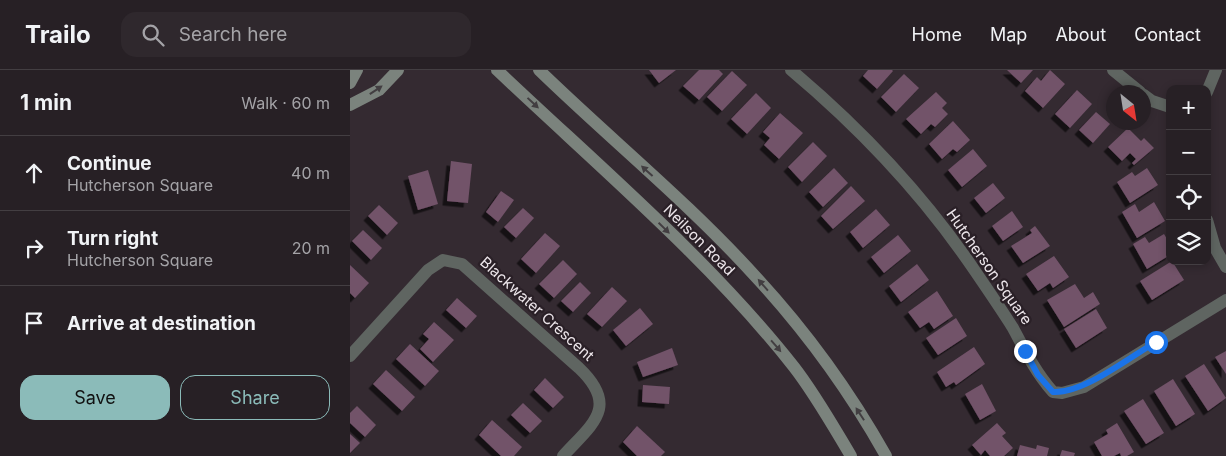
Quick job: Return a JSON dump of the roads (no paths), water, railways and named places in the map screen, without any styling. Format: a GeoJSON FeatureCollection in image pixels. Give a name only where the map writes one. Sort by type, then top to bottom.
{"type":"FeatureCollection","features":[{"type":"Feature","properties":{"kind":"main road"},"geometry":{"type":"LineString","coordinates":[[350,83],[357,70]]}},
{"type":"Feature","properties":{"kind":"main road"},"geometry":{"type":"LineString","coordinates":[[350,105],[379,90],[398,70]]}},
{"type":"Feature","properties":{"kind":"main road","name":"Neilson Road"},"geometry":{"type":"LineString","coordinates":[[497,70],[686,249],[747,312],[794,368],[851,456]]}},
{"type":"Feature","properties":{"kind":"main road","name":"Neilson Road"},"geometry":{"type":"LineString","coordinates":[[539,70],[673,194],[754,275],[827,365],[886,456]]}},
{"type":"Feature","properties":{"kind":"street","name":"Hutcherson Square"},"geometry":{"type":"LineString","coordinates":[[791,70],[817,92],[860,135],[942,226],[975,270],[1012,327],[1038,375],[1053,392],[1062,393],[1084,387],[1226,300]]}},
{"type":"Feature","properties":{"kind":"street"},"geometry":{"type":"LineString","coordinates":[[1113,70],[1131,85]]}},
{"type":"Feature","properties":{"kind":"street"},"geometry":{"type":"LineString","coordinates":[[1210,85],[1216,70]]}},
{"type":"Feature","properties":{"kind":"street"},"geometry":{"type":"LineString","coordinates":[[1151,100],[1166,106]]}},
{"type":"Feature","properties":{"kind":"street"},"geometry":{"type":"LineString","coordinates":[[1211,234],[1215,248],[1226,267]]}},
{"type":"Feature","properties":{"kind":"street","name":"Blackwater Crescent"},"geometry":{"type":"LineString","coordinates":[[350,356],[428,270],[443,260],[462,264],[585,373],[597,390],[601,407],[597,416],[562,456]]}}]}
